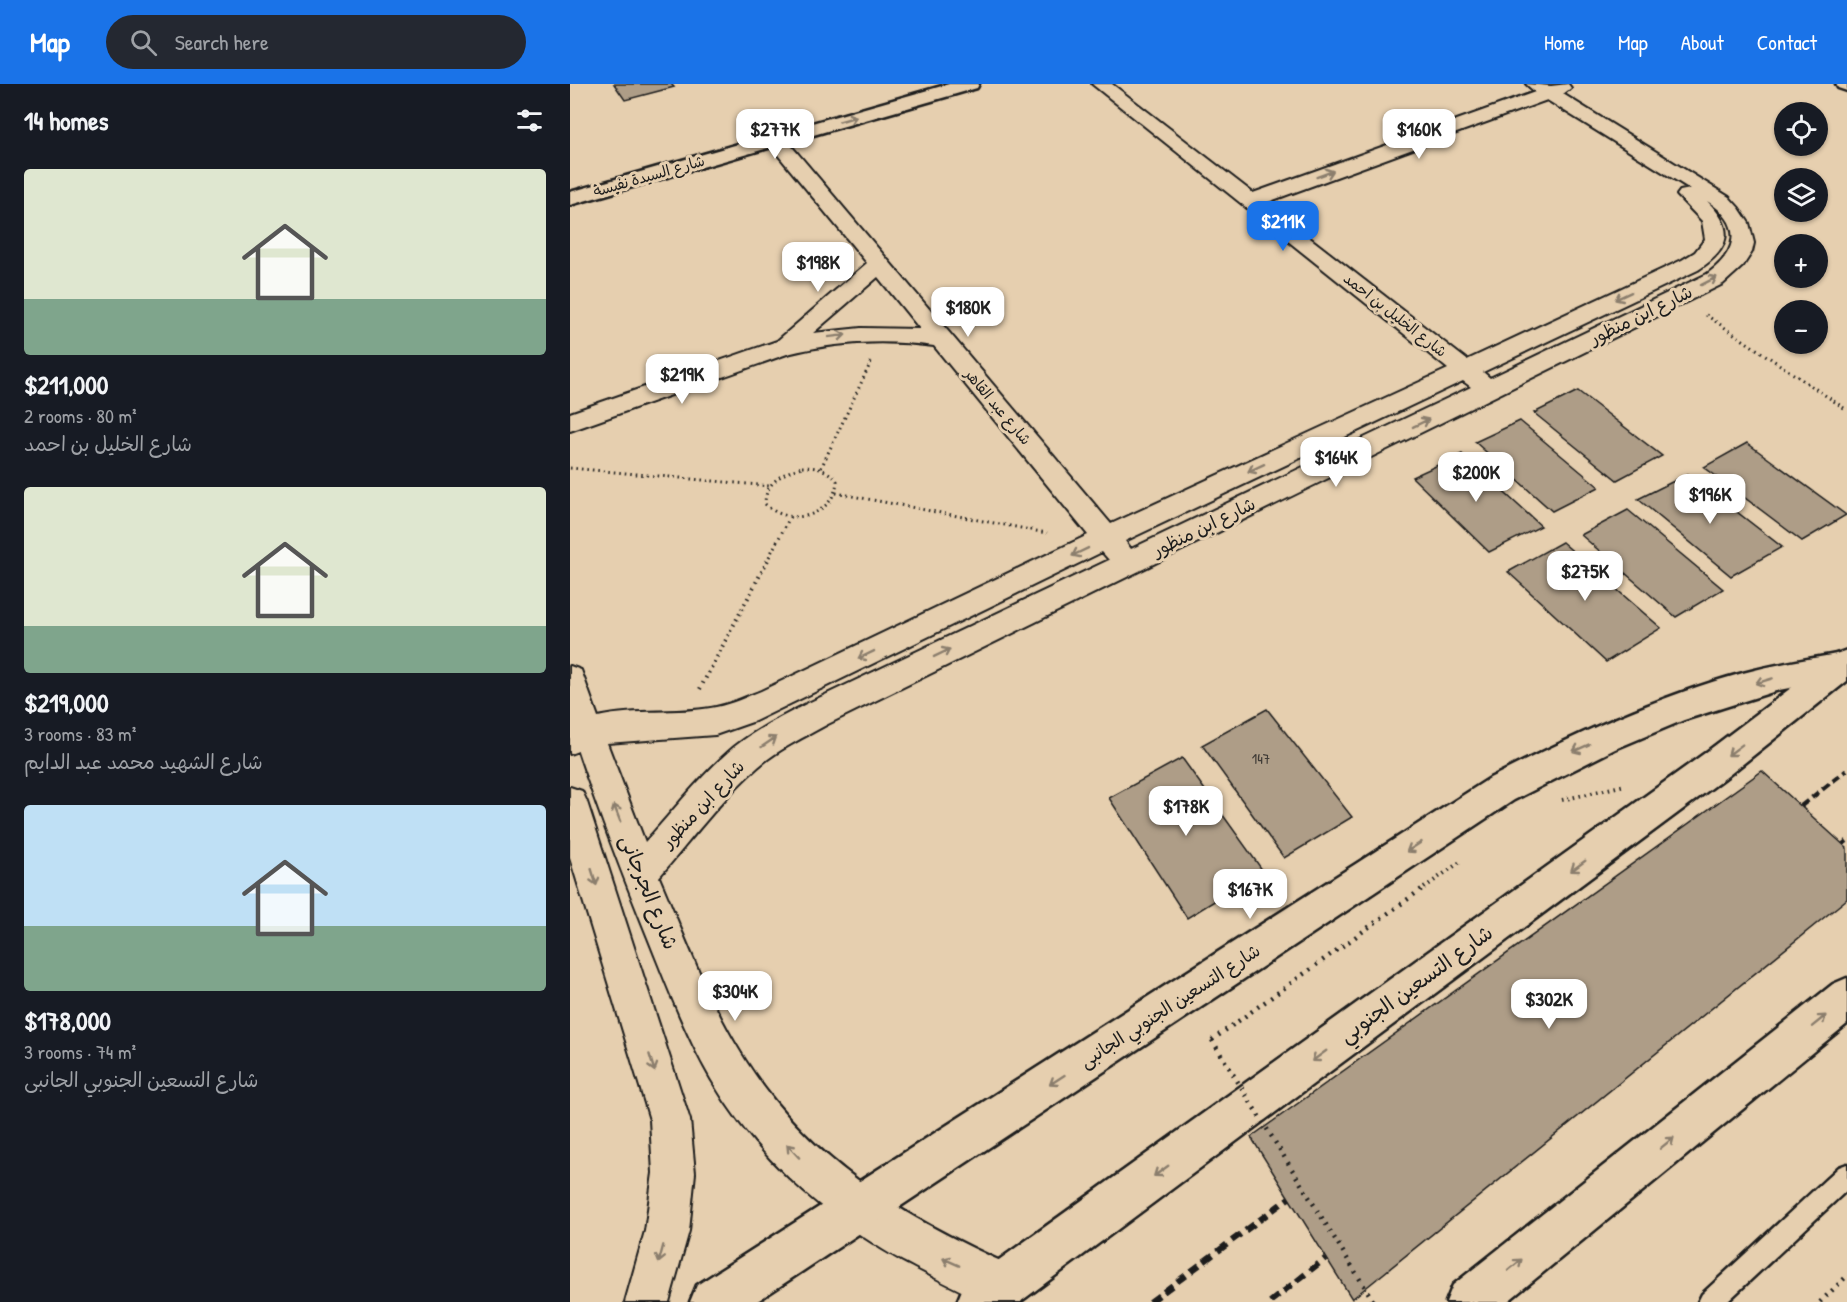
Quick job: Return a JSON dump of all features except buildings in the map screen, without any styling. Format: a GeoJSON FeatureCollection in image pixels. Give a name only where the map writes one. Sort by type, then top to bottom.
{"type":"FeatureCollection","features":[{"type":"Feature","properties":{"kind":"main road","name":"شارع السيدة نفيسة"},"geometry":{"type":"LineString","coordinates":[[570,181],[917,84]]}},
{"type":"Feature","properties":{"kind":"main road","name":"شارع السيدة نفيسة"},"geometry":{"type":"LineString","coordinates":[[570,199],[970,84]]}},
{"type":"Feature","properties":{"kind":"main road","name":"شارع التسعين الجنوبي الجانبى"},"geometry":{"type":"LineString","coordinates":[[714,1302],[1502,789],[1572,752],[1659,715],[1778,677],[1845,664]]}},
{"type":"Feature","properties":{"kind":"main road","name":"شارع التسعين الجنوبي"},"geometry":{"type":"LineString","coordinates":[[993,1294],[1717,764],[1845,664]]}},
{"type":"Feature","properties":{"kind":"main road"},"geometry":{"type":"LineString","coordinates":[[1470,1302],[1847,998]]}},
{"type":"Feature","properties":{"kind":"street","name":"شارع الخليل بن احمد"},"geometry":{"type":"LineString","coordinates":[[1101,84],[1490,390]]}},
{"type":"Feature","properties":{"kind":"street"},"geometry":{"type":"LineString","coordinates":[[1242,195],[1530,90],[1575,84]]}},
{"type":"Feature","properties":{"kind":"street","name":"شارع ابن منظور"},"geometry":{"type":"LineString","coordinates":[[640,873],[718,784],[747,756],[779,735],[817,714],[1127,563],[1490,390],[1714,279],[1736,263],[1744,243],[1739,221],[1732,211],[1709,191],[1530,90]]}},
{"type":"Feature","properties":{"kind":"street","name":"شارع ابن منظور"},"geometry":{"type":"LineString","coordinates":[[578,736],[610,727],[716,721],[772,700],[1102,541],[1690,265],[1710,251],[1715,243],[1714,223],[1701,205],[1530,90]]}},
{"type":"Feature","properties":{"kind":"street","name":"شارع عبد القاهر"},"geometry":{"type":"LineString","coordinates":[[776,140],[942,340],[1102,541],[1127,563]]}},
{"type":"Feature","properties":{"kind":"street"},"geometry":{"type":"LineString","coordinates":[[780,348],[834,305],[879,264]]}},
{"type":"Feature","properties":{"kind":"street"},"geometry":{"type":"LineString","coordinates":[[570,422],[780,348],[832,337],[884,333],[942,340]]}},
{"type":"Feature","properties":{"kind":"street","name":"شارع الجرجانى"},"geometry":{"type":"LineString","coordinates":[[570,679],[578,736],[640,873],[699,1013],[725,1066],[761,1117],[798,1157],[858,1209],[993,1294]]}},
{"type":"Feature","properties":{"kind":"street"},"geometry":{"type":"LineString","coordinates":[[570,802],[670,1120],[674,1173],[667,1231],[647,1302]]}},
{"type":"Feature","properties":{"kind":"lane"},"geometry":{"type":"LineString","coordinates":[[1710,1302],[1847,1175]]}},
{"type":"Feature","properties":{"kind":"path"},"geometry":{"type":"LineString","coordinates":[[1678,296],[1847,410]]}},
{"type":"Feature","properties":{"kind":"path"},"geometry":{"type":"LineString","coordinates":[[821,468],[884,333]]}},
{"type":"Feature","properties":{"kind":"path"},"geometry":{"type":"LineString","coordinates":[[802,467],[821,468],[837,481],[836,493],[826,506],[800,517],[782,516],[769,510],[764,498],[768,486],[774,479],[802,467]]}},
{"type":"Feature","properties":{"kind":"path"},"geometry":{"type":"LineString","coordinates":[[570,468],[768,486]]}},
{"type":"Feature","properties":{"kind":"path"},"geometry":{"type":"LineString","coordinates":[[836,493],[1102,541]]}},
{"type":"Feature","properties":{"kind":"path"},"geometry":{"type":"LineString","coordinates":[[682,723],[790,517]]}},
{"type":"Feature","properties":{"kind":"path"},"geometry":{"type":"LineString","coordinates":[[1374,1302],[1212,1040],[1463,860]]}},
{"type":"Feature","properties":{"kind":"path"},"geometry":{"type":"LineString","coordinates":[[1820,1302],[1847,1276]]}},
{"type":"Feature","properties":{"kind":"railway"},"geometry":{"type":"LineString","coordinates":[[1801,806],[1847,770]]}},
{"type":"Feature","properties":{"kind":"railway"},"geometry":{"type":"LineString","coordinates":[[1843,844],[1847,841]]}},
{"type":"Feature","properties":{"kind":"railway"},"geometry":{"type":"LineString","coordinates":[[1150,1302],[1289,1198]]}},
{"type":"Feature","properties":{"kind":"railway"},"geometry":{"type":"LineString","coordinates":[[1270,1302],[1326,1258]]}}]}
